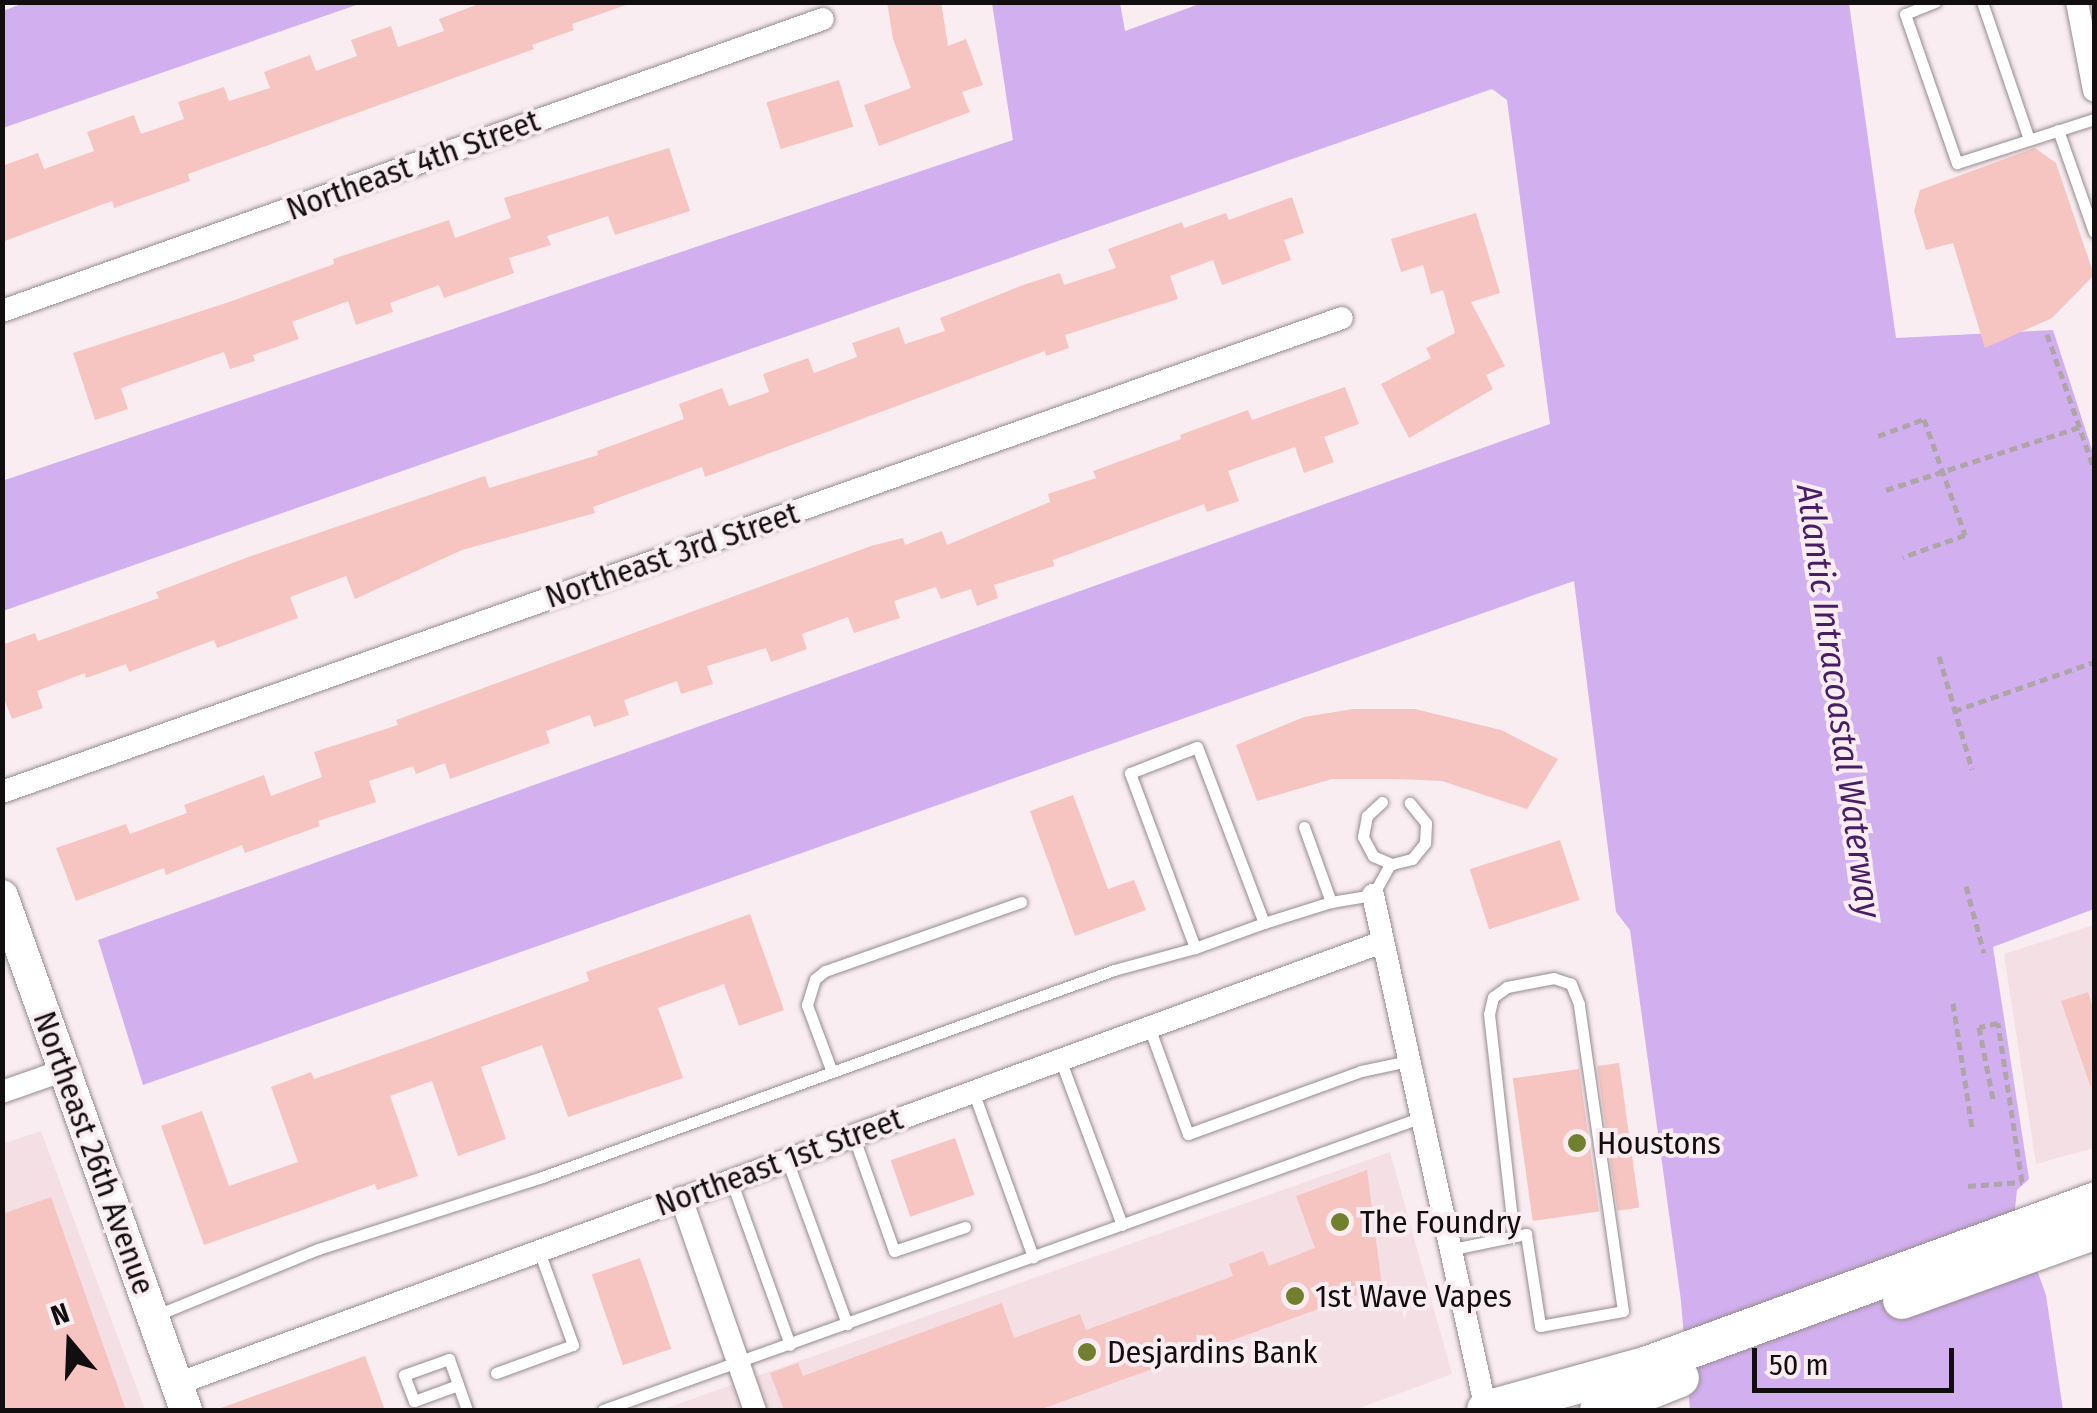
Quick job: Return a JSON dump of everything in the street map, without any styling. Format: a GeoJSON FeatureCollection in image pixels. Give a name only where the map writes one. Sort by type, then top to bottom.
{"type":"FeatureCollection","features":[{"type":"Feature","properties":{"kind":"main road"},"geometry":{"type":"LineString","coordinates":[[1486,1410],[1651,1376],[2091,1218]]}},
{"type":"Feature","properties":{"kind":"main road"},"geometry":{"type":"LineString","coordinates":[[1599,1410],[1651,1376]]}},
{"type":"Feature","properties":{"kind":"street"},"geometry":{"type":"LineString","coordinates":[[2077,2],[2094,90]]}},
{"type":"Feature","properties":{"kind":"street","name":"Northeast 4th Street"},"geometry":{"type":"LineString","coordinates":[[2,311],[824,19]]}},
{"type":"Feature","properties":{"kind":"street","name":"Northeast 3rd Street"},"geometry":{"type":"LineString","coordinates":[[2,792],[1342,318]]}},
{"type":"Feature","properties":{"kind":"street"},"geometry":{"type":"LineString","coordinates":[[1372,894],[1486,1410]]}},
{"type":"Feature","properties":{"kind":"street","name":"Northeast 26th Avenue"},"geometry":{"type":"LineString","coordinates":[[2,896],[182,1397]]}},
{"type":"Feature","properties":{"kind":"street","name":"Northeast 1st Street"},"geometry":{"type":"LineString","coordinates":[[182,1397],[539,1251],[1382,942]]}},
{"type":"Feature","properties":{"kind":"street"},"geometry":{"type":"LineString","coordinates":[[2,1092],[62,1070]]}},
{"type":"Feature","properties":{"kind":"street"},"geometry":{"type":"LineString","coordinates":[[681,1198],[755,1410]]}},
{"type":"Feature","properties":{"kind":"lane"},"geometry":{"type":"LineString","coordinates":[[1935,2],[1905,14],[1956,162],[2094,118]]}},
{"type":"Feature","properties":{"kind":"lane"},"geometry":{"type":"LineString","coordinates":[[1982,2],[2029,140]]}},
{"type":"Feature","properties":{"kind":"lane"},"geometry":{"type":"LineString","coordinates":[[2058,130],[2094,232]]}},
{"type":"Feature","properties":{"kind":"lane"},"geometry":{"type":"LineString","coordinates":[[1194,948],[1130,773],[1198,748],[1264,923]]}},
{"type":"Feature","properties":{"kind":"lane"},"geometry":{"type":"LineString","coordinates":[[1382,802],[1367,816],[1363,837],[1373,856],[1390,864],[1412,859],[1425,844],[1426,823],[1410,803]]}},
{"type":"Feature","properties":{"kind":"lane"},"geometry":{"type":"LineString","coordinates":[[1304,827],[1331,902]]}},
{"type":"Feature","properties":{"kind":"lane"},"geometry":{"type":"LineString","coordinates":[[153,1317],[318,1249],[542,1177],[1114,970],[1331,902],[1372,894],[1390,864]]}},
{"type":"Feature","properties":{"kind":"lane"},"geometry":{"type":"LineString","coordinates":[[832,1072],[807,1005],[816,979],[825,971],[1021,902]]}},
{"type":"Feature","properties":{"kind":"lane"},"geometry":{"type":"LineString","coordinates":[[1453,1249],[1526,1234],[1540,1326],[1623,1311],[1580,1004],[1571,984],[1554,978],[1508,987],[1493,997],[1489,1014],[1514,1236]]}},
{"type":"Feature","properties":{"kind":"lane"},"geometry":{"type":"LineString","coordinates":[[1149,1027],[1188,1134],[1361,1070],[1409,1061]]}},
{"type":"Feature","properties":{"kind":"lane"},"geometry":{"type":"LineString","coordinates":[[1060,1060],[1122,1225]]}},
{"type":"Feature","properties":{"kind":"lane"},"geometry":{"type":"LineString","coordinates":[[974,1091],[1033,1258]]}},
{"type":"Feature","properties":{"kind":"lane"},"geometry":{"type":"LineString","coordinates":[[603,1410],[1422,1117]]}},
{"type":"Feature","properties":{"kind":"lane"},"geometry":{"type":"LineString","coordinates":[[853,1136],[894,1251],[964,1226]]}},
{"type":"Feature","properties":{"kind":"lane"},"geometry":{"type":"LineString","coordinates":[[787,1160],[846,1324]]}},
{"type":"Feature","properties":{"kind":"lane"},"geometry":{"type":"LineString","coordinates":[[731,1180],[790,1345]]}},
{"type":"Feature","properties":{"kind":"lane"},"geometry":{"type":"LineString","coordinates":[[496,1373],[573,1345],[539,1251]]}},
{"type":"Feature","properties":{"kind":"lane"},"geometry":{"type":"LineString","coordinates":[[458,1385],[414,1401],[404,1375],[449,1359],[467,1410]]}},
{"type":"Feature","properties":{"kind":"path"},"geometry":{"type":"LineString","coordinates":[[2047,334],[2094,470]]}},
{"type":"Feature","properties":{"kind":"path"},"geometry":{"type":"LineString","coordinates":[[1878,436],[1924,419],[1964,535],[1902,556]]}},
{"type":"Feature","properties":{"kind":"path"},"geometry":{"type":"LineString","coordinates":[[1886,490],[2080,426]]}},
{"type":"Feature","properties":{"kind":"path"},"geometry":{"type":"LineString","coordinates":[[1938,656],[1972,768]]}},
{"type":"Feature","properties":{"kind":"path"},"geometry":{"type":"LineString","coordinates":[[1954,711],[2094,662]]}},
{"type":"Feature","properties":{"kind":"path"},"geometry":{"type":"LineString","coordinates":[[1966,886],[1984,953]]}},
{"type":"Feature","properties":{"kind":"path"},"geometry":{"type":"LineString","coordinates":[[1953,1003],[1972,1126]]}},
{"type":"Feature","properties":{"kind":"path"},"geometry":{"type":"LineString","coordinates":[[1968,1186],[2022,1182],[1998,1023],[1979,1026],[1994,1104]]}},
{"type":"Feature","properties":{"kind":"shaded area"},"geometry":{"type":"Polygon","coordinates":[[[2094,925],[2094,1148],[2036,1164],[2004,954],[2094,925]]]}},
{"type":"Feature","properties":{"kind":"shaded area"},"geometry":{"type":"Polygon","coordinates":[[[41,1131],[145,1410],[3,1410],[2,1144],[41,1131]]]}},
{"type":"Feature","properties":{"kind":"shaded area"},"geometry":{"type":"Polygon","coordinates":[[[1390,1152],[1452,1374],[1354,1410],[661,1410],[1390,1152]]]}},
{"type":"Feature","properties":{"kind":"water"},"geometry":{"type":"Polygon","coordinates":[[[26,2],[362,3],[3,128],[3,11],[26,2]]]}},
{"type":"Feature","properties":{"kind":"water","name":"Atlantic Intracoastal Waterway"},"geometry":{"type":"Polygon","coordinates":[[[1205,2],[1849,3],[1896,338],[2053,330],[2094,456],[2094,909],[1993,947],[2029,1179],[2017,1190],[2015,1209],[2046,1295],[2063,1410],[1690,1410],[1681,1301],[1630,930],[1616,912],[1574,581],[143,1085],[98,940],[1550,424],[1507,100],[1492,89],[3,611],[2,481],[1013,140],[992,3],[1120,3],[1125,31],[1205,2]]]}},
{"type":"Feature","properties":{"kind":"building"},"geometry":{"type":"Polygon","coordinates":[[[484,2],[626,5],[572,24],[574,30],[532,45],[534,49],[188,174],[190,181],[114,208],[112,201],[2,242],[2,166],[38,153],[44,169],[94,151],[87,132],[134,115],[141,134],[184,119],[178,102],[224,87],[229,101],[270,88],[264,72],[310,55],[316,71],[357,56],[351,40],[391,26],[398,47],[444,31],[439,19],[484,2]]]}},
{"type":"Feature","properties":{"kind":"building"},"geometry":{"type":"Polygon","coordinates":[[[887,2],[941,2],[948,46],[966,39],[983,85],[962,92],[970,112],[879,146],[864,105],[911,88],[893,39],[887,2]]]}},
{"type":"Feature","properties":{"kind":"building"},"geometry":{"type":"Polygon","coordinates":[[[839,80],[853,127],[781,149],[766,102],[839,80]]]}},
{"type":"Feature","properties":{"kind":"building"},"geometry":{"type":"Polygon","coordinates":[[[669,148],[690,211],[615,235],[608,216],[547,236],[551,245],[509,258],[514,273],[444,298],[439,285],[390,303],[393,312],[356,325],[348,301],[292,322],[299,339],[253,355],[255,361],[230,369],[224,352],[121,388],[128,409],[95,420],[73,353],[232,301],[334,264],[333,259],[449,220],[455,238],[511,218],[504,198],[669,148]]]}},
{"type":"Feature","properties":{"kind":"building"},"geometry":{"type":"Polygon","coordinates":[[[2035,148],[2056,163],[2094,275],[2052,318],[1985,348],[1953,243],[1926,250],[1914,211],[1920,190],[2035,148]]]}},
{"type":"Feature","properties":{"kind":"building"},"geometry":{"type":"Polygon","coordinates":[[[1292,197],[1304,233],[1284,240],[1291,260],[1222,285],[1213,260],[1170,276],[1178,299],[1065,335],[1069,348],[1046,356],[1045,351],[705,477],[702,467],[593,507],[595,513],[462,550],[355,599],[346,576],[290,597],[298,618],[217,648],[214,640],[129,672],[126,664],[86,678],[85,673],[37,691],[43,708],[12,719],[2,694],[2,645],[35,633],[38,641],[159,598],[156,592],[251,556],[485,476],[489,488],[598,455],[597,451],[684,419],[679,404],[722,388],[729,406],[769,392],[763,374],[808,358],[814,373],[857,357],[852,343],[899,327],[905,344],[945,331],[940,318],[1023,285],[1060,273],[1064,285],[1116,268],[1108,249],[1182,222],[1184,228],[1226,213],[1229,220],[1292,197]]]}},
{"type":"Feature","properties":{"kind":"building"},"geometry":{"type":"Polygon","coordinates":[[[1476,213],[1500,293],[1471,302],[1505,366],[1486,375],[1493,389],[1409,438],[1381,384],[1431,358],[1426,348],[1455,333],[1443,290],[1431,294],[1423,265],[1401,272],[1391,239],[1476,213]]]}},
{"type":"Feature","properties":{"kind":"building"},"geometry":{"type":"Polygon","coordinates":[[[1345,387],[1359,424],[1324,437],[1334,462],[1304,473],[1295,447],[1228,471],[1239,501],[1207,512],[1204,504],[1053,560],[1054,566],[994,585],[998,598],[977,606],[971,589],[941,599],[936,587],[894,601],[900,618],[854,633],[848,617],[802,634],[807,649],[771,662],[766,648],[707,666],[713,684],[681,694],[677,681],[624,700],[629,715],[594,727],[590,715],[546,731],[550,743],[450,779],[445,763],[416,774],[413,766],[369,781],[376,802],[318,821],[320,826],[245,853],[242,845],[166,875],[164,868],[76,901],[56,848],[126,824],[130,834],[187,813],[184,805],[264,775],[271,796],[322,777],[314,752],[398,725],[396,720],[871,546],[903,538],[905,545],[942,531],[947,545],[1050,502],[1048,494],[1096,478],[1093,471],[1181,439],[1180,435],[1248,410],[1252,420],[1345,387]]]}},
{"type":"Feature","properties":{"kind":"building"},"geometry":{"type":"Polygon","coordinates":[[[1353,709],[1415,709],[1501,730],[1558,759],[1527,809],[1442,781],[1396,779],[1332,779],[1257,801],[1236,745],[1304,717],[1353,709]]]}},
{"type":"Feature","properties":{"kind":"building"},"geometry":{"type":"Polygon","coordinates":[[[1073,795],[1108,889],[1134,880],[1146,910],[1075,936],[1030,811],[1073,795]]]}},
{"type":"Feature","properties":{"kind":"building"},"geometry":{"type":"Polygon","coordinates":[[[1560,840],[1579,900],[1489,929],[1470,869],[1560,840]]]}},
{"type":"Feature","properties":{"kind":"building"},"geometry":{"type":"Polygon","coordinates":[[[750,914],[784,1010],[739,1026],[724,984],[658,1008],[683,1078],[568,1117],[542,1045],[481,1067],[506,1139],[458,1156],[432,1081],[390,1096],[418,1176],[377,1190],[375,1184],[204,1245],[161,1126],[202,1111],[229,1186],[298,1162],[271,1087],[311,1072],[314,1079],[418,1043],[589,981],[586,972],[750,914]]]}},
{"type":"Feature","properties":{"kind":"building"},"geometry":{"type":"Polygon","coordinates":[[[2088,992],[2094,1011],[2091,1088],[2061,1001],[2088,992]]]}},
{"type":"Feature","properties":{"kind":"building"},"geometry":{"type":"Polygon","coordinates":[[[1619,1063],[1639,1208],[1618,1211],[1597,1066],[1619,1063]]]}},
{"type":"Feature","properties":{"kind":"building","name":"Houstons"},"geometry":{"type":"Polygon","coordinates":[[[1579,1069],[1599,1212],[1533,1221],[1513,1078],[1579,1069]]]}},
{"type":"Feature","properties":{"kind":"building"},"geometry":{"type":"Polygon","coordinates":[[[955,1138],[975,1195],[910,1217],[891,1160],[955,1138]]]}},
{"type":"Feature","properties":{"kind":"building"},"geometry":{"type":"Polygon","coordinates":[[[1367,1170],[1382,1286],[1039,1410],[784,1410],[770,1373],[798,1363],[803,1376],[1002,1303],[1014,1338],[1080,1314],[1086,1330],[1233,1276],[1229,1264],[1263,1251],[1269,1266],[1315,1248],[1296,1196],[1367,1170]]]}},
{"type":"Feature","properties":{"kind":"building"},"geometry":{"type":"Polygon","coordinates":[[[51,1197],[126,1410],[2,1410],[2,1214],[51,1197]]]}},
{"type":"Feature","properties":{"kind":"building"},"geometry":{"type":"Polygon","coordinates":[[[640,1258],[671,1349],[623,1365],[592,1275],[640,1258]]]}},
{"type":"Feature","properties":{"kind":"building"},"geometry":{"type":"Polygon","coordinates":[[[365,1356],[385,1410],[221,1408],[365,1356]]]}},
{"type":"Feature","properties":{"kind":"place","name":"Houstons"},"geometry":{"type":"Point","coordinates":[1577,1143]}},
{"type":"Feature","properties":{"kind":"place","name":"The Foundry"},"geometry":{"type":"Point","coordinates":[1340,1222]}},
{"type":"Feature","properties":{"kind":"place","name":"1st Wave Vapes"},"geometry":{"type":"Point","coordinates":[1295,1296]}},
{"type":"Feature","properties":{"kind":"place","name":"Desjardins Bank"},"geometry":{"type":"Point","coordinates":[1087,1352]}}]}
